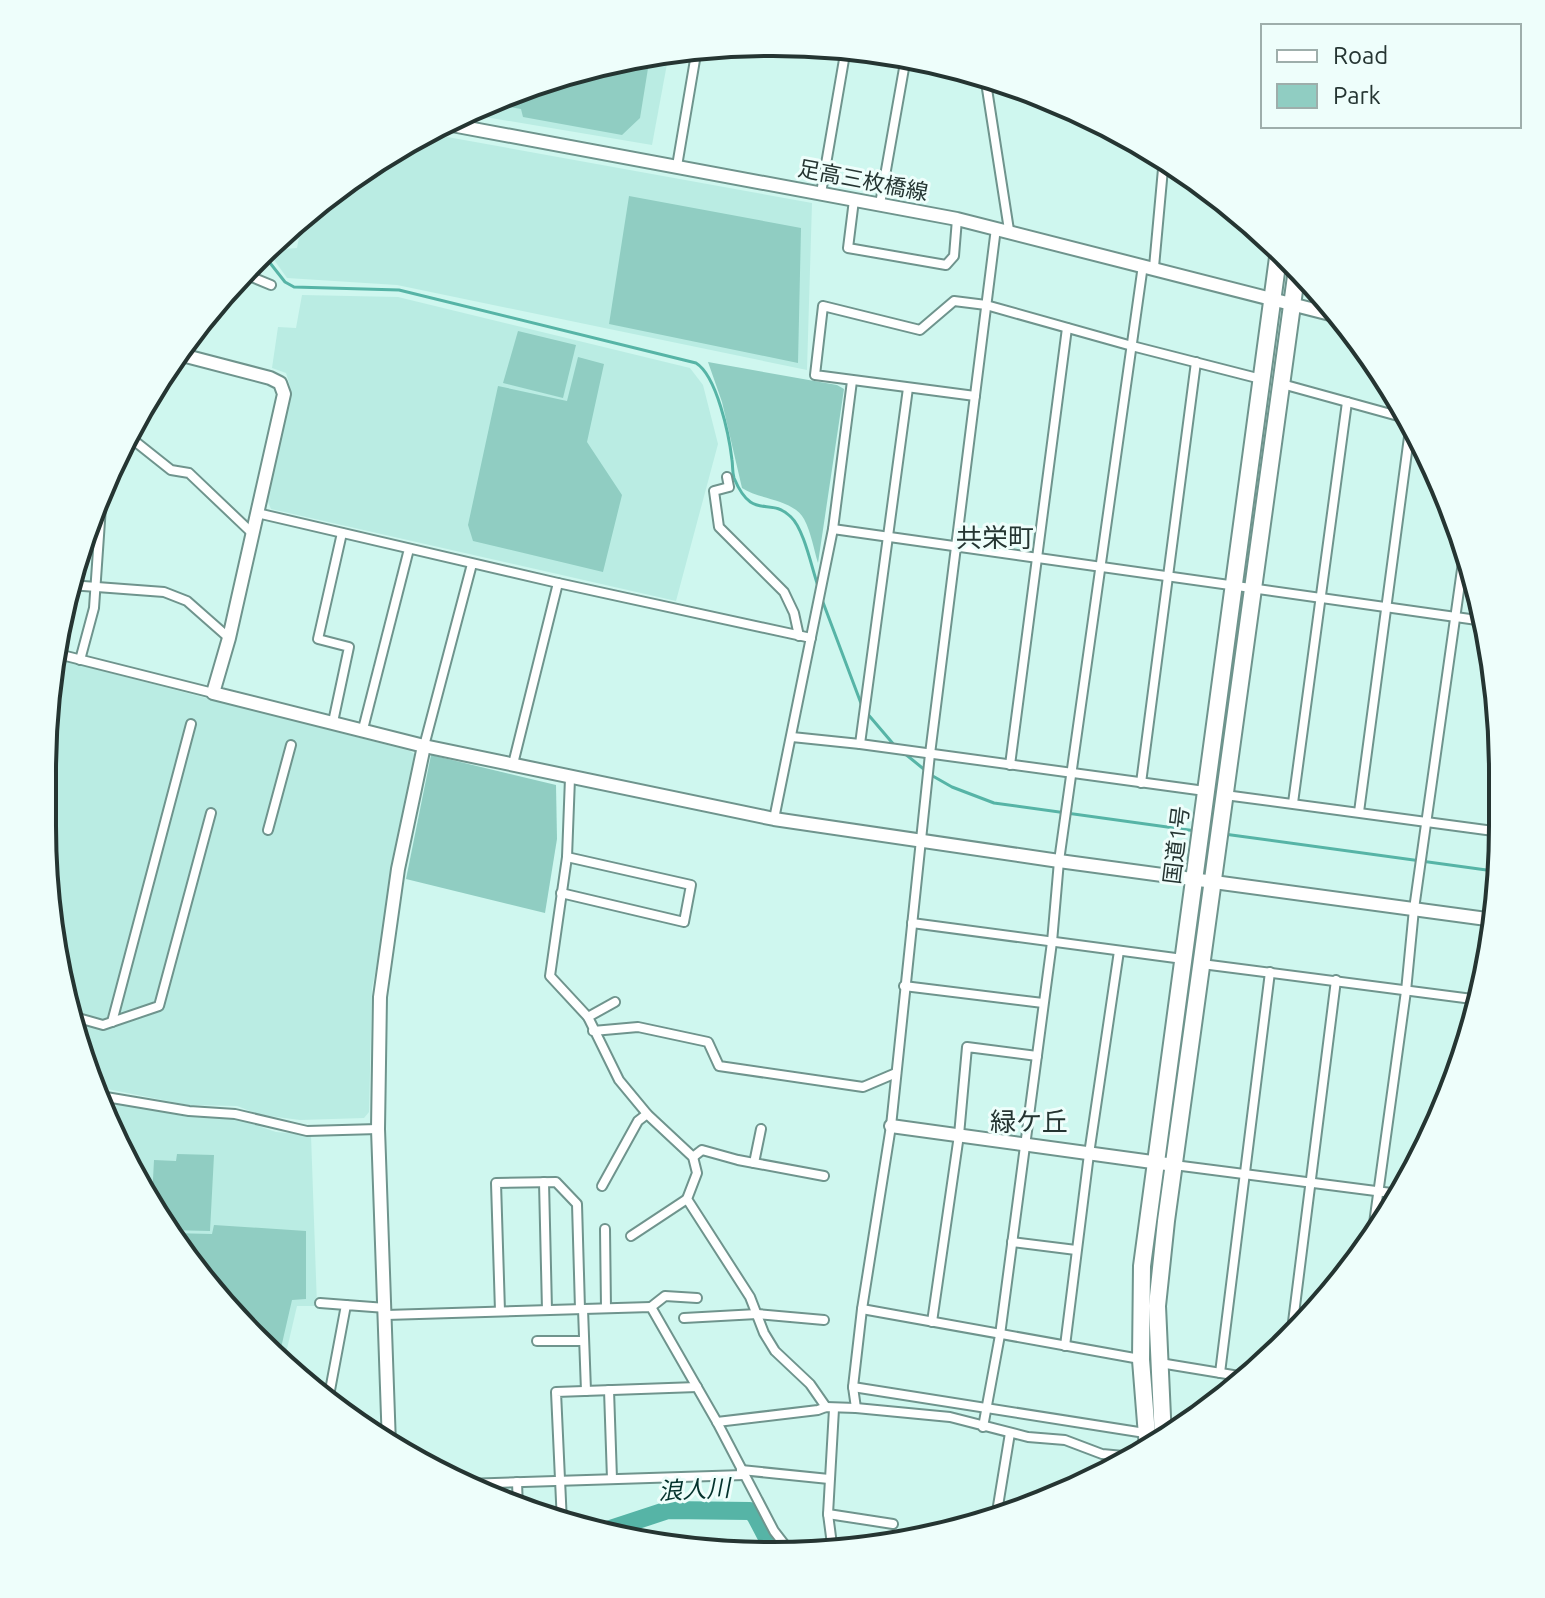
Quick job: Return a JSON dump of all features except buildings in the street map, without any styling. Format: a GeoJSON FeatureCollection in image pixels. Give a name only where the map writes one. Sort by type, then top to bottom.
{"type":"FeatureCollection","features":[{"type":"Feature","properties":{"kind":"highway","name":"国道1号"},"geometry":{"type":"LineString","coordinates":[[1147,1436],[1141,1360],[1142,1266],[1277,264]]}},
{"type":"Feature","properties":{"kind":"highway","name":"国道1号"},"geometry":{"type":"LineString","coordinates":[[1162,1426],[1157,1306],[1295,283]]}},
{"type":"Feature","properties":{"kind":"street"},"geometry":{"type":"LineString","coordinates":[[821,193],[844,60]]}},
{"type":"Feature","properties":{"kind":"street"},"geometry":{"type":"LineString","coordinates":[[677,166],[695,61]]}},
{"type":"Feature","properties":{"kind":"street"},"geometry":{"type":"LineString","coordinates":[[880,204],[904,69]]}},
{"type":"Feature","properties":{"kind":"street"},"geometry":{"type":"LineString","coordinates":[[856,1408],[853,1387],[891,1126],[954,546],[986,305],[1003,229],[987,89]]}},
{"type":"Feature","properties":{"kind":"street","name":"足高三枚橋線"},"geometry":{"type":"LineString","coordinates":[[463,127],[957,219],[1321,311]]}},
{"type":"Feature","properties":{"kind":"street"},"geometry":{"type":"LineString","coordinates":[[983,1427],[1000,1335],[1052,942],[1059,861],[1132,346],[1162,171]]}},
{"type":"Feature","properties":{"kind":"street"},"geometry":{"type":"LineString","coordinates":[[854,200],[848,248],[946,265],[954,256],[957,219]]}},
{"type":"Feature","properties":{"kind":"street"},"geometry":{"type":"LineString","coordinates":[[255,278],[271,285]]}},
{"type":"Feature","properties":{"kind":"street"},"geometry":{"type":"LineString","coordinates":[[975,396],[815,375],[823,306],[920,330],[954,301],[986,305],[1261,379]]}},
{"type":"Feature","properties":{"kind":"street"},"geometry":{"type":"LineString","coordinates":[[1010,765],[1067,328]]}},
{"type":"Feature","properties":{"kind":"street"},"geometry":{"type":"LineString","coordinates":[[189,357],[270,378],[280,383],[284,394],[229,638],[213,693]]}},
{"type":"Feature","properties":{"kind":"street"},"geometry":{"type":"LineString","coordinates":[[1141,783],[1196,362]]}},
{"type":"Feature","properties":{"kind":"street"},"geometry":{"type":"LineString","coordinates":[[774,819],[833,529],[852,381]]}},
{"type":"Feature","properties":{"kind":"street"},"geometry":{"type":"LineString","coordinates":[[1282,384],[1394,416]]}},
{"type":"Feature","properties":{"kind":"street"},"geometry":{"type":"LineString","coordinates":[[860,744],[908,388]]}},
{"type":"Feature","properties":{"kind":"street"},"geometry":{"type":"LineString","coordinates":[[1293,803],[1347,402]]}},
{"type":"Feature","properties":{"kind":"street"},"geometry":{"type":"LineString","coordinates":[[1359,812],[1408,442]]}},
{"type":"Feature","properties":{"kind":"street"},"geometry":{"type":"LineString","coordinates":[[137,443],[171,470],[189,473],[252,533]]}},
{"type":"Feature","properties":{"kind":"street"},"geometry":{"type":"LineString","coordinates":[[727,477],[729,487],[714,491],[719,527],[784,592],[794,613],[799,636]]}},
{"type":"Feature","properties":{"kind":"street"},"geometry":{"type":"LineString","coordinates":[[257,513],[472,564],[811,638]]}},
{"type":"Feature","properties":{"kind":"street"},"geometry":{"type":"LineString","coordinates":[[80,660],[94,608],[99,528]]}},
{"type":"Feature","properties":{"kind":"street"},"geometry":{"type":"LineString","coordinates":[[833,529],[1472,619]]}},
{"type":"Feature","properties":{"kind":"street"},"geometry":{"type":"LineString","coordinates":[[333,722],[349,647],[318,639],[342,533]]}},
{"type":"Feature","properties":{"kind":"street"},"geometry":{"type":"LineString","coordinates":[[363,729],[409,549]]}},
{"type":"Feature","properties":{"kind":"street"},"geometry":{"type":"LineString","coordinates":[[389,1430],[378,1129],[380,997],[384,951],[424,746],[472,564]]}},
{"type":"Feature","properties":{"kind":"street"},"geometry":{"type":"LineString","coordinates":[[1375,1212],[1461,575]]}},
{"type":"Feature","properties":{"kind":"street"},"geometry":{"type":"LineString","coordinates":[[513,764],[558,583]]}},
{"type":"Feature","properties":{"kind":"street"},"geometry":{"type":"LineString","coordinates":[[80,587],[164,592],[179,596],[229,638]]}},
{"type":"Feature","properties":{"kind":"street"},"geometry":{"type":"LineString","coordinates":[[66,656],[424,746],[774,819],[1483,918]]}},
{"type":"Feature","properties":{"kind":"street"},"geometry":{"type":"LineString","coordinates":[[112,1022],[191,724]]}},
{"type":"Feature","properties":{"kind":"street"},"geometry":{"type":"LineString","coordinates":[[792,737],[1205,791]]}},
{"type":"Feature","properties":{"kind":"street"},"geometry":{"type":"LineString","coordinates":[[268,830],[291,745]]}},
{"type":"Feature","properties":{"kind":"street"},"geometry":{"type":"LineString","coordinates":[[570,778],[567,857],[550,976],[588,1017],[619,1080],[647,1114],[693,1157],[697,1173],[687,1199],[631,1236]]}},
{"type":"Feature","properties":{"kind":"street"},"geometry":{"type":"LineString","coordinates":[[1225,795],[1489,830]]}},
{"type":"Feature","properties":{"kind":"street"},"geometry":{"type":"LineString","coordinates":[[83,1019],[103,1025],[159,1006],[211,813]]}},
{"type":"Feature","properties":{"kind":"street"},"geometry":{"type":"LineString","coordinates":[[561,893],[684,922],[691,885],[567,857]]}},
{"type":"Feature","properties":{"kind":"street"},"geometry":{"type":"LineString","coordinates":[[912,923],[1183,959]]}},
{"type":"Feature","properties":{"kind":"street"},"geometry":{"type":"LineString","coordinates":[[1065,1346],[1119,951]]}},
{"type":"Feature","properties":{"kind":"street"},"geometry":{"type":"LineString","coordinates":[[1202,964],[1468,999]]}},
{"type":"Feature","properties":{"kind":"street"},"geometry":{"type":"LineString","coordinates":[[1220,1373],[1270,972]]}},
{"type":"Feature","properties":{"kind":"street"},"geometry":{"type":"LineString","coordinates":[[1294,1316],[1336,980]]}},
{"type":"Feature","properties":{"kind":"street"},"geometry":{"type":"LineString","coordinates":[[904,986],[1043,1003]]}},
{"type":"Feature","properties":{"kind":"street"},"geometry":{"type":"LineString","coordinates":[[588,1017],[615,1002]]}},
{"type":"Feature","properties":{"kind":"street"},"geometry":{"type":"LineString","coordinates":[[593,1031],[638,1027],[708,1042],[719,1066],[848,1085],[863,1087],[896,1073]]}},
{"type":"Feature","properties":{"kind":"street"},"geometry":{"type":"LineString","coordinates":[[932,1322],[959,1135],[967,1047],[1037,1056]]}},
{"type":"Feature","properties":{"kind":"street"},"geometry":{"type":"LineString","coordinates":[[110,1098],[189,1111],[235,1114],[307,1131],[378,1129]]}},
{"type":"Feature","properties":{"kind":"street"},"geometry":{"type":"LineString","coordinates":[[602,1186],[638,1121],[647,1114]]}},
{"type":"Feature","properties":{"kind":"street"},"geometry":{"type":"LineString","coordinates":[[891,1126],[1388,1192]]}},
{"type":"Feature","properties":{"kind":"street"},"geometry":{"type":"LineString","coordinates":[[754,1163],[761,1129]]}},
{"type":"Feature","properties":{"kind":"street"},"geometry":{"type":"LineString","coordinates":[[693,1157],[702,1150],[824,1176]]}},
{"type":"Feature","properties":{"kind":"street"},"geometry":{"type":"LineString","coordinates":[[544,1182],[547,1310]]}},
{"type":"Feature","properties":{"kind":"street"},"geometry":{"type":"LineString","coordinates":[[500,1311],[496,1183],[556,1182],[577,1204],[586,1391]]}},
{"type":"Feature","properties":{"kind":"street"},"geometry":{"type":"LineString","coordinates":[[687,1199],[750,1297],[775,1351],[830,1408],[828,1514],[831,1539]]}},
{"type":"Feature","properties":{"kind":"street"},"geometry":{"type":"LineString","coordinates":[[605,1229],[606,1308]]}},
{"type":"Feature","properties":{"kind":"street"},"geometry":{"type":"LineString","coordinates":[[1012,1242],[1076,1250]]}},
{"type":"Feature","properties":{"kind":"street"},"geometry":{"type":"LineString","coordinates":[[320,1303],[386,1311],[500,1311],[651,1307],[665,1296],[697,1298]]}},
{"type":"Feature","properties":{"kind":"street"},"geometry":{"type":"LineString","coordinates":[[330,1389],[346,1305]]}},
{"type":"Feature","properties":{"kind":"street"},"geometry":{"type":"LineString","coordinates":[[651,1307],[782,1542]]}},
{"type":"Feature","properties":{"kind":"street"},"geometry":{"type":"LineString","coordinates":[[862,1309],[1141,1360]]}},
{"type":"Feature","properties":{"kind":"street"},"geometry":{"type":"LineString","coordinates":[[684,1318],[757,1314],[824,1320]]}},
{"type":"Feature","properties":{"kind":"street"},"geometry":{"type":"LineString","coordinates":[[537,1341],[584,1341]]}},
{"type":"Feature","properties":{"kind":"street"},"geometry":{"type":"LineString","coordinates":[[1159,1363],[1232,1375]]}},
{"type":"Feature","properties":{"kind":"street"},"geometry":{"type":"LineString","coordinates":[[561,1510],[556,1392],[697,1387]]}},
{"type":"Feature","properties":{"kind":"street"},"geometry":{"type":"LineString","coordinates":[[853,1387],[988,1408],[1142,1439]]}},
{"type":"Feature","properties":{"kind":"street"},"geometry":{"type":"LineString","coordinates":[[609,1390],[612,1479]]}},
{"type":"Feature","properties":{"kind":"street"},"geometry":{"type":"LineString","coordinates":[[717,1422],[830,1408],[856,1408],[950,1417],[1028,1437],[1065,1440],[1113,1455]]}},
{"type":"Feature","properties":{"kind":"street"},"geometry":{"type":"LineString","coordinates":[[998,1506],[1010,1433]]}},
{"type":"Feature","properties":{"kind":"street"},"geometry":{"type":"LineString","coordinates":[[489,1483],[742,1472],[829,1479]]}},
{"type":"Feature","properties":{"kind":"street"},"geometry":{"type":"LineString","coordinates":[[517,1482],[517,1495]]}},
{"type":"Feature","properties":{"kind":"street"},"geometry":{"type":"LineString","coordinates":[[828,1514],[893,1524]]}},
{"type":"Feature","properties":{"kind":"shaded area"},"geometry":{"type":"Polygon","coordinates":[[[667,64],[652,145],[485,117],[587,80],[667,64]]]}},
{"type":"Feature","properties":{"kind":"shaded area"},"geometry":{"type":"Polygon","coordinates":[[[444,136],[812,203],[807,370],[397,285],[287,278],[273,259],[284,249],[297,248],[300,234],[336,204],[374,177],[444,136]]]}},
{"type":"Feature","properties":{"kind":"shaded area"},"geometry":{"type":"Polygon","coordinates":[[[302,295],[398,297],[690,368],[703,385],[718,444],[676,601],[271,509],[266,497],[290,386],[286,373],[272,368],[278,327],[296,328],[302,295]]]}},
{"type":"Feature","properties":{"kind":"shaded area"},"geometry":{"type":"Polygon","coordinates":[[[65,661],[410,751],[420,758],[372,988],[369,1112],[364,1118],[300,1120],[261,1115],[237,1106],[188,1105],[107,1089],[80,1011],[62,919],[56,826],[58,726],[65,661]]]}},
{"type":"Feature","properties":{"kind":"shaded area"},"geometry":{"type":"Polygon","coordinates":[[[116,1103],[188,1117],[235,1118],[276,1132],[311,1135],[317,1306],[297,1306],[286,1351],[234,1298],[177,1224],[152,1184],[116,1110],[116,1103]]]}},
{"type":"Feature","properties":{"kind":"green space"},"geometry":{"type":"Polygon","coordinates":[[[648,67],[640,118],[622,135],[523,117],[521,109],[509,107],[587,80],[648,67]]]}},
{"type":"Feature","properties":{"kind":"green space"},"geometry":{"type":"Polygon","coordinates":[[[629,196],[801,228],[798,363],[609,324],[629,196]]]}},
{"type":"Feature","properties":{"kind":"green space"},"geometry":{"type":"Polygon","coordinates":[[[518,331],[576,345],[563,398],[503,383],[518,331]]]}},
{"type":"Feature","properties":{"kind":"green space"},"geometry":{"type":"Polygon","coordinates":[[[578,357],[604,364],[587,442],[622,495],[603,572],[473,541],[468,525],[498,386],[567,401],[578,357]]]}},
{"type":"Feature","properties":{"kind":"green space"},"geometry":{"type":"Polygon","coordinates":[[[708,362],[837,385],[844,389],[818,563],[809,530],[799,512],[742,488],[722,402],[708,362]]]}},
{"type":"Feature","properties":{"kind":"green space"},"geometry":{"type":"Polygon","coordinates":[[[431,755],[556,785],[557,839],[545,913],[406,879],[431,755]]]}},
{"type":"Feature","properties":{"kind":"green space"},"geometry":{"type":"Polygon","coordinates":[[[177,1154],[214,1155],[210,1231],[181,1230],[153,1185],[154,1160],[176,1161],[177,1154]]]}},
{"type":"Feature","properties":{"kind":"green space"},"geometry":{"type":"Polygon","coordinates":[[[214,1225],[306,1231],[306,1299],[292,1300],[281,1346],[234,1298],[184,1233],[212,1234],[214,1225]]]}},
{"type":"Feature","properties":{"kind":"waterway"},"geometry":{"type":"LineString","coordinates":[[270,263],[285,282],[294,287],[399,290],[696,363],[710,380],[721,407],[734,478],[741,492],[755,504],[783,511],[796,523],[818,586]]}},
{"type":"Feature","properties":{"kind":"waterway"},"geometry":{"type":"LineString","coordinates":[[821,597],[862,706]]}},
{"type":"Feature","properties":{"kind":"waterway"},"geometry":{"type":"LineString","coordinates":[[866,712],[895,746]]}},
{"type":"Feature","properties":{"kind":"waterway"},"geometry":{"type":"LineString","coordinates":[[904,753],[952,787],[994,803],[1196,831]]}},
{"type":"Feature","properties":{"kind":"waterway"},"geometry":{"type":"LineString","coordinates":[[1224,834],[1487,870]]}},
{"type":"Feature","properties":{"kind":"waterway","name":"浪人川"},"geometry":{"type":"LineString","coordinates":[[621,1525],[668,1510],[750,1511],[769,1542]]}},
{"type":"Feature","properties":{"kind":"district","name":"共栄町"},"geometry":{"type":"Point","coordinates":[995,538]}},
{"type":"Feature","properties":{"kind":"district","name":"緑ケ丘"},"geometry":{"type":"Point","coordinates":[1029,1122]}}]}
